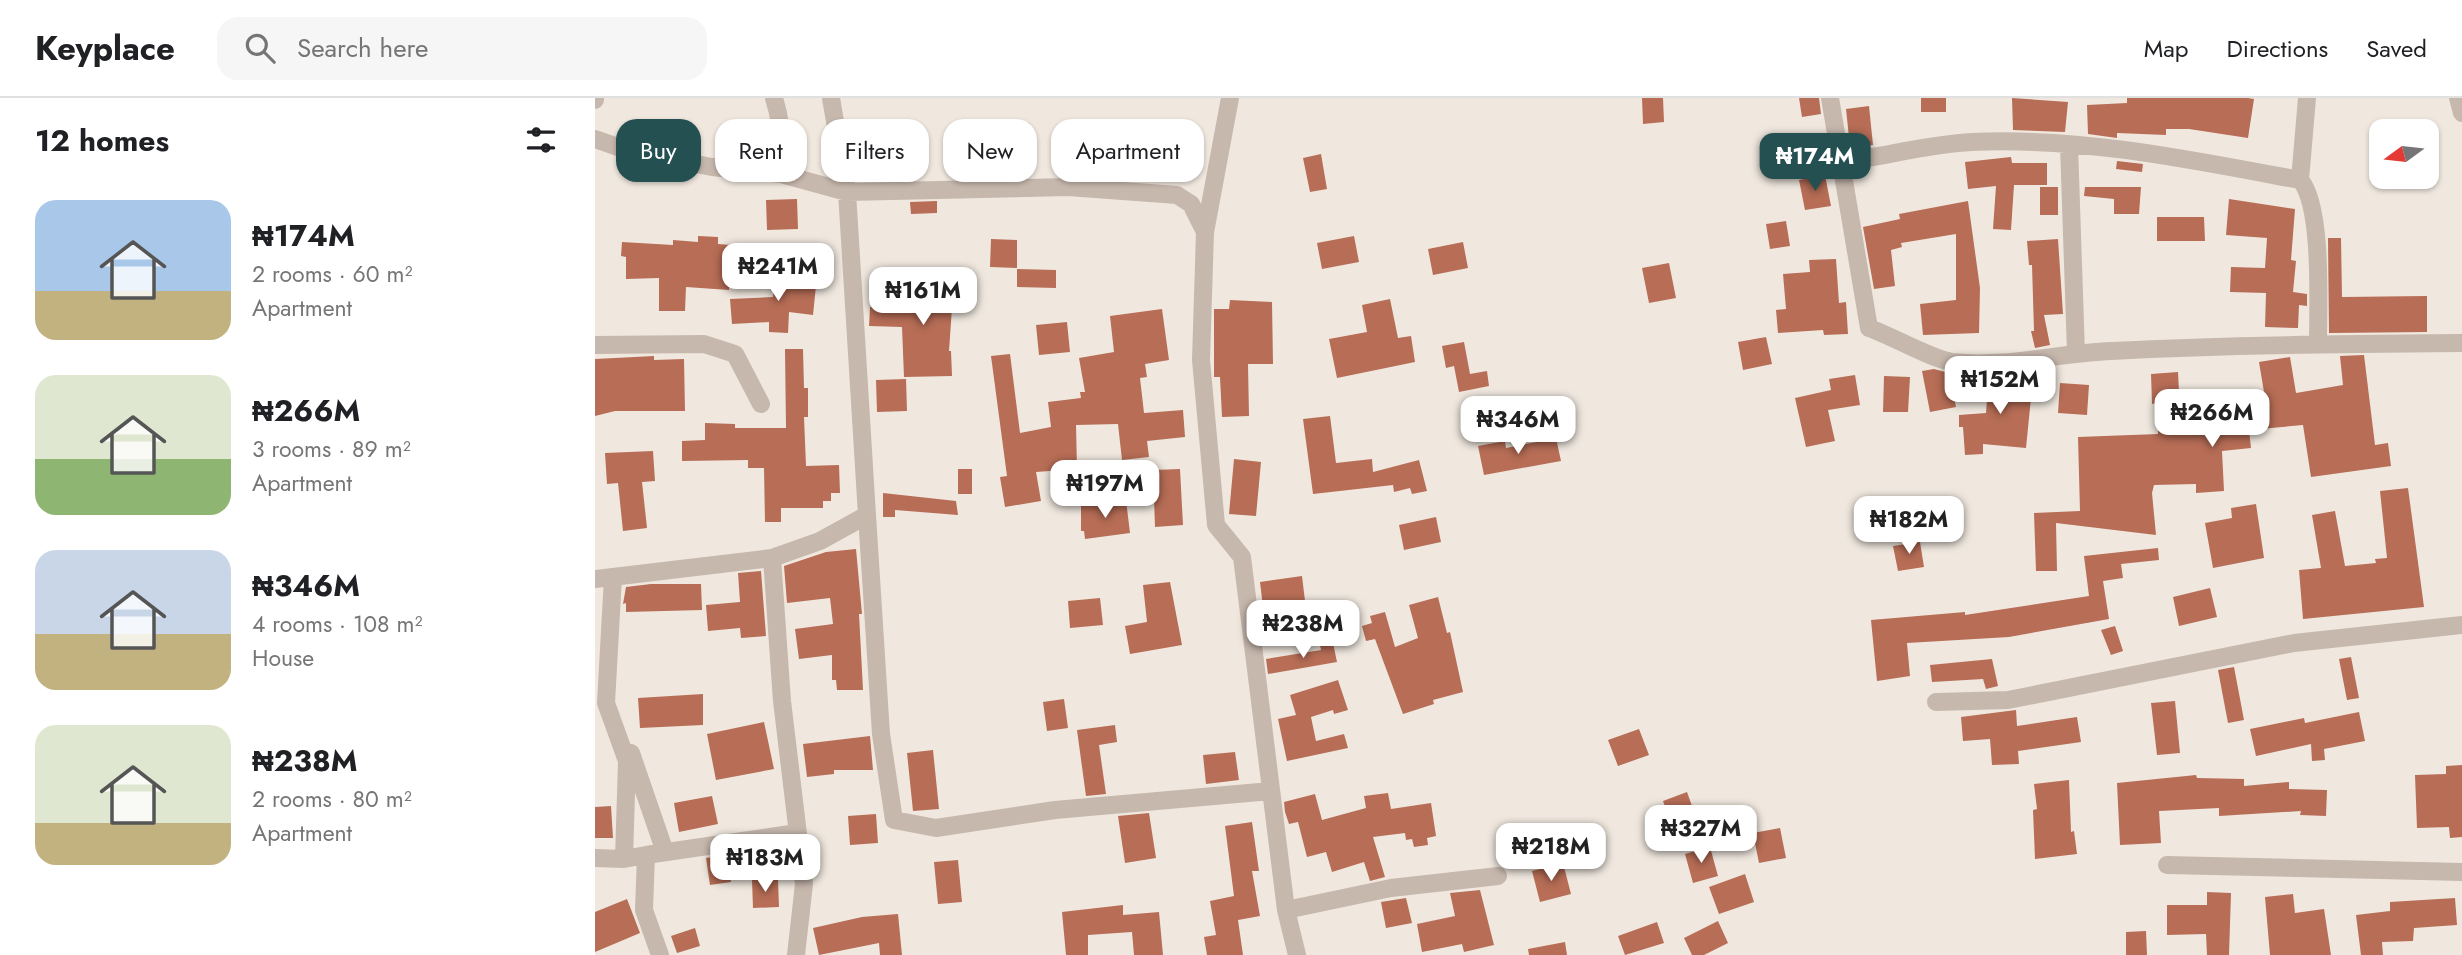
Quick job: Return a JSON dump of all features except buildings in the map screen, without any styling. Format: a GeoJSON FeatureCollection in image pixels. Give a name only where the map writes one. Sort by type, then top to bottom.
{"type":"FeatureCollection","features":[{"type":"Feature","properties":{"kind":"street"},"geometry":{"type":"LineString","coordinates":[[774,98],[781,119]]}},
{"type":"Feature","properties":{"kind":"street"},"geometry":{"type":"LineString","coordinates":[[831,98],[847,192],[881,734],[894,820],[936,828],[1055,810],[1272,791]]}},
{"type":"Feature","properties":{"kind":"street"},"geometry":{"type":"LineString","coordinates":[[1230,98],[1205,232],[1201,360],[1211,496],[1216,525],[1242,557],[1286,910],[1297,955]]}},
{"type":"Feature","properties":{"kind":"street"},"geometry":{"type":"LineString","coordinates":[[1830,98],[1868,328],[1949,362],[2005,363],[2076,353],[2319,343],[2462,343]]}},
{"type":"Feature","properties":{"kind":"street"},"geometry":{"type":"LineString","coordinates":[[2307,98],[2300,180],[2313,209],[2319,343]]}},
{"type":"Feature","properties":{"kind":"street"},"geometry":{"type":"LineString","coordinates":[[2458,98],[2462,113]]}},
{"type":"Feature","properties":{"kind":"street"},"geometry":{"type":"LineString","coordinates":[[595,139],[632,152],[715,167]]}},
{"type":"Feature","properties":{"kind":"street"},"geometry":{"type":"LineString","coordinates":[[1840,162],[1971,142],[2069,145],[2212,161],[2300,180]]}},
{"type":"Feature","properties":{"kind":"street"},"geometry":{"type":"LineString","coordinates":[[2069,145],[2076,353]]}},
{"type":"Feature","properties":{"kind":"street"},"geometry":{"type":"LineString","coordinates":[[807,181],[847,192],[1067,187],[1177,195],[1191,204],[1205,232]]}},
{"type":"Feature","properties":{"kind":"street"},"geometry":{"type":"LineString","coordinates":[[595,345],[704,344],[735,354],[761,404]]}},
{"type":"Feature","properties":{"kind":"street"},"geometry":{"type":"LineString","coordinates":[[624,859],[627,761],[606,703],[604,578],[772,558],[820,541],[867,515]]}},
{"type":"Feature","properties":{"kind":"street"},"geometry":{"type":"LineString","coordinates":[[772,558],[782,701],[804,884],[796,955]]}},
{"type":"Feature","properties":{"kind":"street"},"geometry":{"type":"LineString","coordinates":[[1936,702],[2008,700],[2294,643],[2462,625]]}},
{"type":"Feature","properties":{"kind":"street"},"geometry":{"type":"LineString","coordinates":[[620,743],[632,753],[665,852]]}},
{"type":"Feature","properties":{"kind":"street"},"geometry":{"type":"LineString","coordinates":[[595,858],[624,859],[797,833]]}},
{"type":"Feature","properties":{"kind":"street"},"geometry":{"type":"LineString","coordinates":[[646,855],[644,910],[660,955]]}},
{"type":"Feature","properties":{"kind":"street"},"geometry":{"type":"LineString","coordinates":[[2167,865],[2462,872]]}},
{"type":"Feature","properties":{"kind":"street"},"geometry":{"type":"LineString","coordinates":[[1286,910],[1391,888],[1498,876]]}}]}
